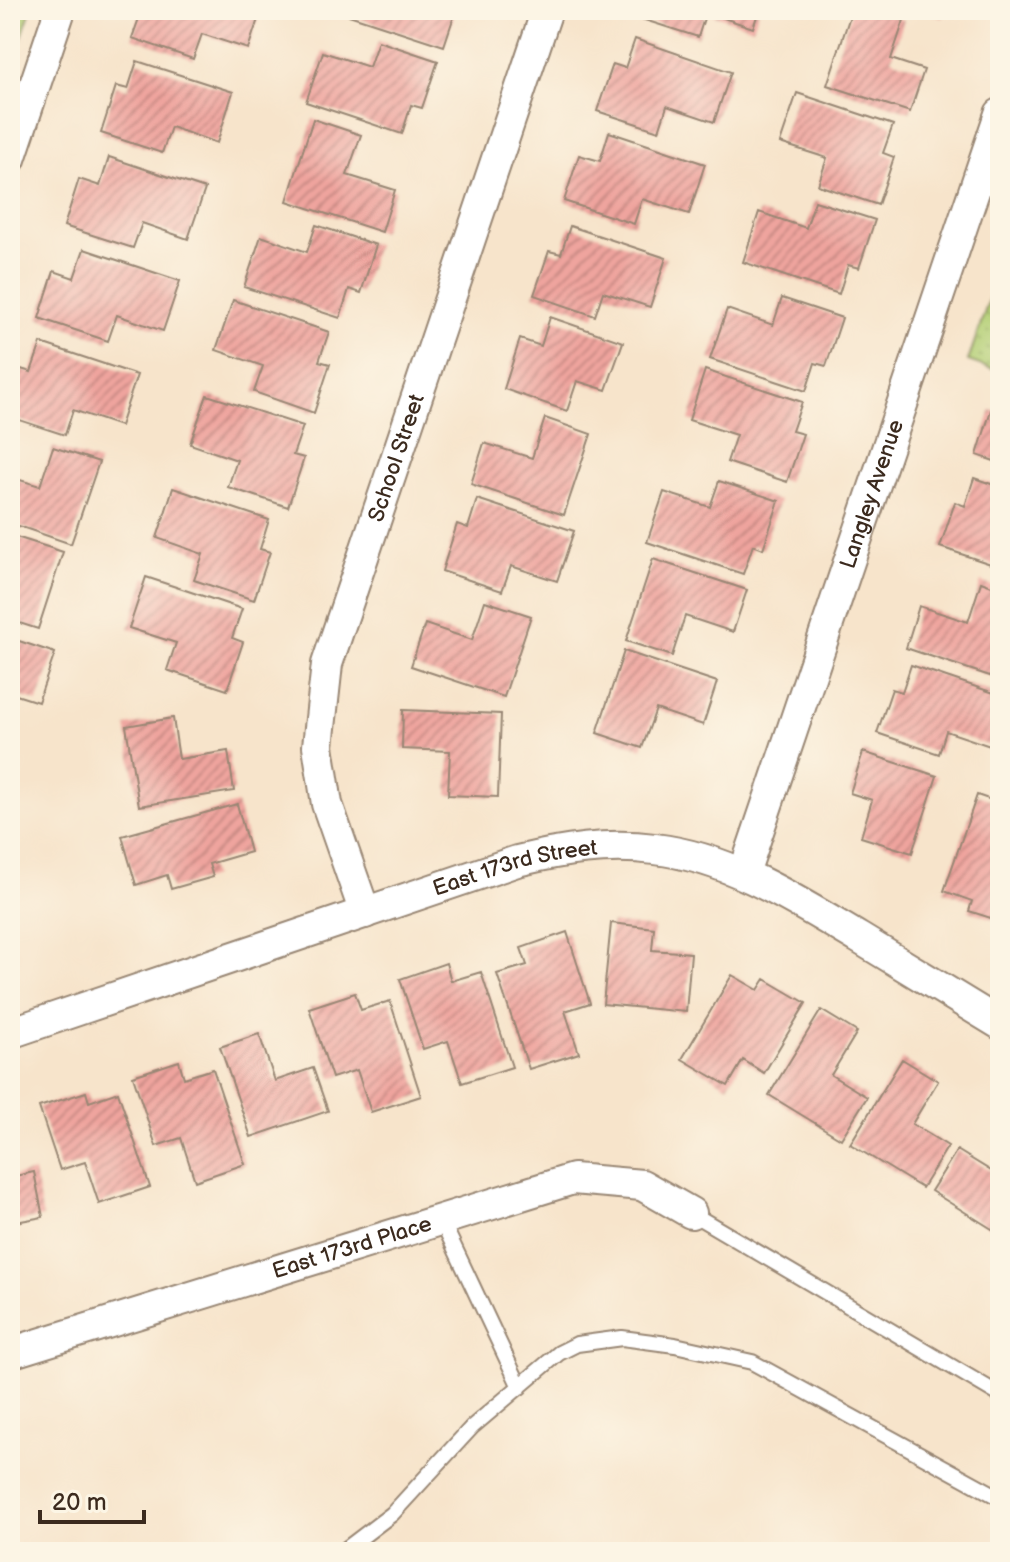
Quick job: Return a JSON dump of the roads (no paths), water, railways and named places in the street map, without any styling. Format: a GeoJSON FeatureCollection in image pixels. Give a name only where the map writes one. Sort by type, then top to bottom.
{"type":"FeatureCollection","features":[{"type":"Feature","properties":{"kind":"street"},"geometry":{"type":"LineString","coordinates":[[10,159],[60,10]]}},
{"type":"Feature","properties":{"kind":"street","name":"School Street"},"geometry":{"type":"LineString","coordinates":[[365,913],[342,853],[325,789],[318,746],[327,664],[547,10]]}},
{"type":"Feature","properties":{"kind":"street","name":"Langley Avenue"},"geometry":{"type":"LineString","coordinates":[[744,873],[1000,114]]}},
{"type":"Feature","properties":{"kind":"street","name":"East 173rd Street"},"geometry":{"type":"LineString","coordinates":[[10,1033],[517,861],[572,848],[656,849],[744,873],[788,895],[1000,1024]]}},
{"type":"Feature","properties":{"kind":"street","name":"East 173rd Place"},"geometry":{"type":"LineString","coordinates":[[10,1353],[573,1179],[642,1185],[691,1213]]}},
{"type":"Feature","properties":{"kind":"lane"},"geometry":{"type":"LineString","coordinates":[[691,1213],[1000,1395]]}},
{"type":"Feature","properties":{"kind":"lane"},"geometry":{"type":"LineString","coordinates":[[441,1219],[520,1387]]}},
{"type":"Feature","properties":{"kind":"lane"},"geometry":{"type":"LineString","coordinates":[[342,1552],[392,1514],[472,1427],[559,1353],[577,1344],[622,1338],[752,1362],[1000,1498]]}}]}
